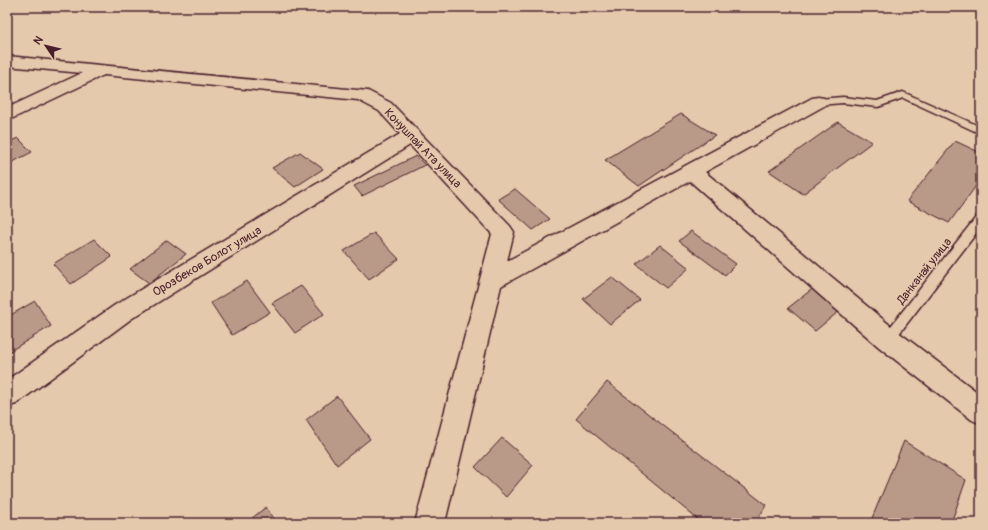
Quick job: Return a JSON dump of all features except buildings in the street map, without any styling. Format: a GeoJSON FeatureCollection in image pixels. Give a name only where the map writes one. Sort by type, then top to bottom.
{"type":"FeatureCollection","features":[{"type":"Feature","properties":{"kind":"street","name":"Конушпай Ата улица"},"geometry":{"type":"LineString","coordinates":[[7,61],[362,95],[385,107],[502,232],[430,523]]}},
{"type":"Feature","properties":{"kind":"street"},"geometry":{"type":"LineString","coordinates":[[7,115],[101,70]]}},
{"type":"Feature","properties":{"kind":"street"},"geometry":{"type":"LineString","coordinates":[[490,281],[818,102]]}},
{"type":"Feature","properties":{"kind":"street","name":"Орозбеков Болот улица"},"geometry":{"type":"LineString","coordinates":[[7,395],[122,312],[412,135]]}},
{"type":"Feature","properties":{"kind":"street"},"geometry":{"type":"LineString","coordinates":[[691,171],[888,339],[981,411]]}},
{"type":"Feature","properties":{"kind":"lane"},"geometry":{"type":"LineString","coordinates":[[818,102],[843,100],[878,104],[903,95],[981,131]]}},
{"type":"Feature","properties":{"kind":"lane","name":"Данканай улица"},"geometry":{"type":"LineString","coordinates":[[888,339],[981,219]]}}]}
